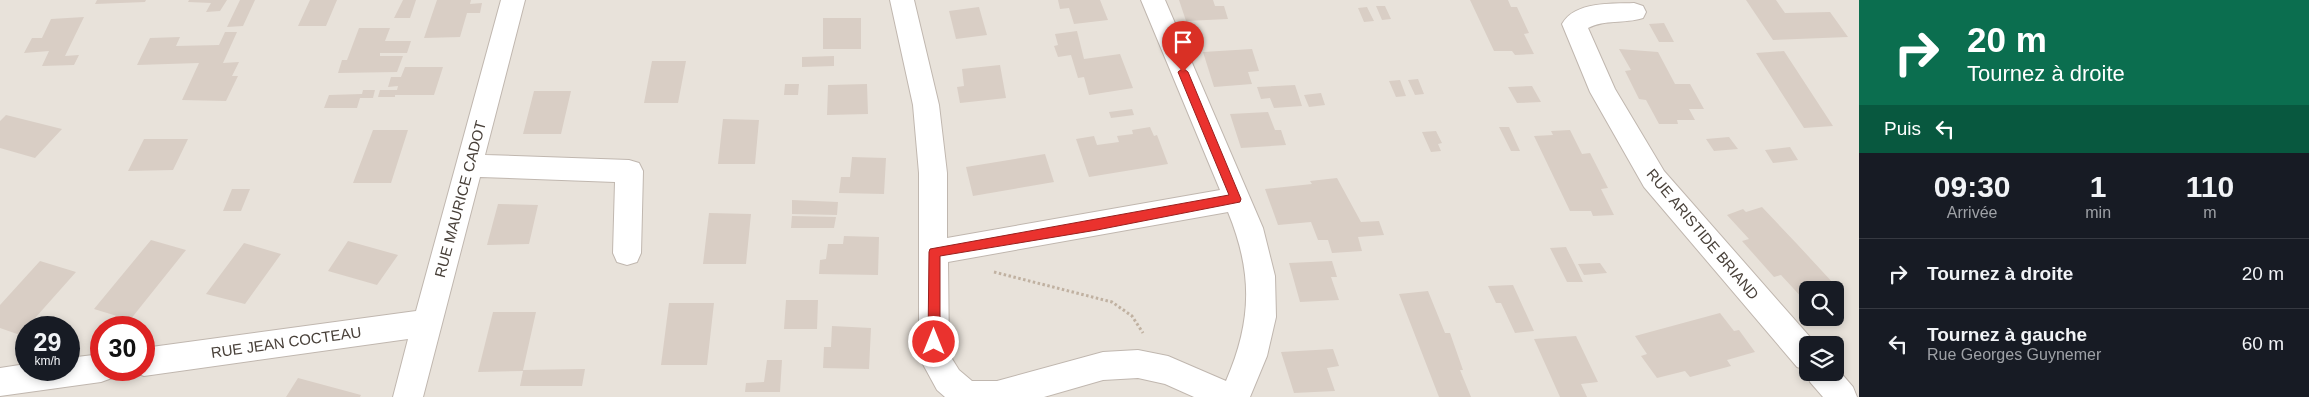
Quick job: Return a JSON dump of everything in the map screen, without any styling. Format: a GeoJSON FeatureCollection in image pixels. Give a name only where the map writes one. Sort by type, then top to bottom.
{"type":"FeatureCollection","features":[{"type":"Feature","properties":{"kind":"street","name":"RUE MAURICE CADOT"},"geometry":{"type":"LineString","coordinates":[[408,397],[513,0]]}},
{"type":"Feature","properties":{"kind":"street"},"geometry":{"type":"LineString","coordinates":[[902,0],[926,105],[933,173],[935,252],[934,357],[948,380],[966,395],[997,396],[1103,366],[1138,364],[1168,370],[1228,397]]}},
{"type":"Feature","properties":{"kind":"street"},"geometry":{"type":"LineString","coordinates":[[1153,0],[1249,228],[1261,276],[1261,317],[1252,356],[1235,397]]}},
{"type":"Feature","properties":{"kind":"street","name":"RUE ARISTIDE BRIAND"},"geometry":{"type":"LineString","coordinates":[[1634,12],[1593,14],[1574,24],[1603,92],[1654,179],[1799,347]]}},
{"type":"Feature","properties":{"kind":"street"},"geometry":{"type":"LineString","coordinates":[[469,166],[629,171],[627,253]]}},
{"type":"Feature","properties":{"kind":"street"},"geometry":{"type":"LineString","coordinates":[[935,252],[1097,225],[1236,199]]}},
{"type":"Feature","properties":{"kind":"street","name":"RUE JEAN COCTEAU"},"geometry":{"type":"LineString","coordinates":[[155,360],[428,323]]}},
{"type":"Feature","properties":{"kind":"street"},"geometry":{"type":"LineString","coordinates":[[0,382],[90,370]]}},
{"type":"Feature","properties":{"kind":"street"},"geometry":{"type":"LineString","coordinates":[[1829,381],[1842,397]]}},
{"type":"Feature","properties":{"kind":"path"},"geometry":{"type":"LineString","coordinates":[[992,271],[1000,275],[1112,302],[1132,316],[1155,352],[1156,368]]}},
{"type":"Feature","properties":{"kind":"shaded area"},"geometry":{"type":"Polygon","coordinates":[[[0,0],[1859,0],[1859,397],[0,397],[0,0]]]}},
{"type":"Feature","properties":{"kind":"building"},"geometry":{"type":"Polygon","coordinates":[[[97,0],[146,0],[145,2],[95,4],[97,0]]]}},
{"type":"Feature","properties":{"kind":"building"},"geometry":{"type":"Polygon","coordinates":[[[189,0],[227,0],[220,11],[206,12],[211,3],[188,2],[189,0]]]}},
{"type":"Feature","properties":{"kind":"building"},"geometry":{"type":"Polygon","coordinates":[[[240,0],[255,0],[243,26],[227,27],[240,0]]]}},
{"type":"Feature","properties":{"kind":"building"},"geometry":{"type":"Polygon","coordinates":[[[310,0],[337,0],[326,26],[298,26],[310,0]]]}},
{"type":"Feature","properties":{"kind":"building"},"geometry":{"type":"Polygon","coordinates":[[[403,0],[416,0],[410,18],[394,18],[403,0]]]}},
{"type":"Feature","properties":{"kind":"building"},"geometry":{"type":"Polygon","coordinates":[[[437,0],[471,0],[470,4],[482,3],[480,13],[467,13],[460,37],[424,38],[437,0]]]}},
{"type":"Feature","properties":{"kind":"building"},"geometry":{"type":"Polygon","coordinates":[[[1058,0],[1100,0],[1108,20],[1074,24],[1069,8],[1060,9],[1058,0]]]}},
{"type":"Feature","properties":{"kind":"building"},"geometry":{"type":"Polygon","coordinates":[[[1179,0],[1213,0],[1215,6],[1224,6],[1228,19],[1186,21],[1179,0]]]}},
{"type":"Feature","properties":{"kind":"building"},"geometry":{"type":"Polygon","coordinates":[[[1470,0],[1508,0],[1511,7],[1517,7],[1529,33],[1524,34],[1534,54],[1515,55],[1512,51],[1494,51],[1470,0]]]}},
{"type":"Feature","properties":{"kind":"building"},"geometry":{"type":"Polygon","coordinates":[[[1746,0],[1776,0],[1785,13],[1830,12],[1848,37],[1773,40],[1746,0]]]}},
{"type":"Feature","properties":{"kind":"building"},"geometry":{"type":"Polygon","coordinates":[[[1376,6],[1385,6],[1391,19],[1382,20],[1376,6]]]}},
{"type":"Feature","properties":{"kind":"building"},"geometry":{"type":"Polygon","coordinates":[[[979,7],[987,35],[956,39],[949,11],[979,7]]]}},
{"type":"Feature","properties":{"kind":"building"},"geometry":{"type":"Polygon","coordinates":[[[1367,7],[1374,21],[1364,22],[1358,8],[1367,7]]]}},
{"type":"Feature","properties":{"kind":"building"},"geometry":{"type":"Polygon","coordinates":[[[84,17],[65,56],[79,55],[74,65],[42,66],[49,51],[24,53],[32,38],[42,38],[51,19],[84,17]]]}},
{"type":"Feature","properties":{"kind":"building"},"geometry":{"type":"Polygon","coordinates":[[[823,18],[861,18],[861,49],[823,49],[823,18]]]}},
{"type":"Feature","properties":{"kind":"building"},"geometry":{"type":"Polygon","coordinates":[[[1664,23],[1674,42],[1659,42],[1649,24],[1664,23]]]}},
{"type":"Feature","properties":{"kind":"building"},"geometry":{"type":"Polygon","coordinates":[[[359,28],[390,28],[385,41],[411,41],[407,53],[380,53],[380,56],[403,56],[397,72],[338,73],[342,60],[347,60],[359,28]]]}},
{"type":"Feature","properties":{"kind":"building"},"geometry":{"type":"Polygon","coordinates":[[[1077,31],[1084,59],[1120,54],[1133,88],[1089,95],[1084,77],[1078,78],[1071,55],[1058,57],[1054,46],[1058,45],[1055,34],[1077,31]]]}},
{"type":"Feature","properties":{"kind":"building"},"geometry":{"type":"Polygon","coordinates":[[[225,32],[237,32],[223,63],[239,62],[232,76],[238,76],[226,101],[182,100],[199,63],[137,65],[150,38],[180,37],[176,46],[219,45],[225,32]]]}},
{"type":"Feature","properties":{"kind":"building"},"geometry":{"type":"Polygon","coordinates":[[[1252,49],[1259,71],[1248,72],[1252,84],[1214,87],[1203,52],[1252,49]]]}},
{"type":"Feature","properties":{"kind":"building"},"geometry":{"type":"Polygon","coordinates":[[[1619,49],[1658,52],[1675,84],[1690,84],[1704,109],[1689,109],[1695,120],[1677,120],[1678,124],[1659,124],[1646,100],[1639,99],[1625,71],[1631,70],[1619,49]]]}},
{"type":"Feature","properties":{"kind":"building"},"geometry":{"type":"Polygon","coordinates":[[[1784,51],[1833,126],[1804,128],[1756,53],[1784,51]]]}},
{"type":"Feature","properties":{"kind":"building"},"geometry":{"type":"Polygon","coordinates":[[[834,56],[834,66],[802,67],[802,57],[834,56]]]}},
{"type":"Feature","properties":{"kind":"building"},"geometry":{"type":"Polygon","coordinates":[[[652,61],[686,61],[678,103],[644,103],[652,61]]]}},
{"type":"Feature","properties":{"kind":"building"},"geometry":{"type":"Polygon","coordinates":[[[1000,65],[1006,98],[960,103],[957,87],[964,86],[962,69],[1000,65]]]}},
{"type":"Feature","properties":{"kind":"building"},"geometry":{"type":"Polygon","coordinates":[[[405,67],[443,67],[434,95],[378,97],[380,90],[397,90],[398,86],[388,87],[391,77],[401,77],[405,67]]]}},
{"type":"Feature","properties":{"kind":"building"},"geometry":{"type":"Polygon","coordinates":[[[1418,79],[1424,94],[1415,95],[1408,80],[1418,79]]]}},
{"type":"Feature","properties":{"kind":"building"},"geometry":{"type":"Polygon","coordinates":[[[1400,80],[1406,96],[1396,97],[1389,81],[1400,80]]]}},
{"type":"Feature","properties":{"kind":"building"},"geometry":{"type":"Polygon","coordinates":[[[785,84],[799,84],[798,95],[784,95],[785,84]]]}},
{"type":"Feature","properties":{"kind":"building"},"geometry":{"type":"Polygon","coordinates":[[[867,84],[868,114],[827,115],[828,85],[867,84]]]}},
{"type":"Feature","properties":{"kind":"building"},"geometry":{"type":"Polygon","coordinates":[[[1295,85],[1302,106],[1274,108],[1270,98],[1261,99],[1257,87],[1295,85]]]}},
{"type":"Feature","properties":{"kind":"building"},"geometry":{"type":"Polygon","coordinates":[[[1532,86],[1541,102],[1517,103],[1508,87],[1532,86]]]}},
{"type":"Feature","properties":{"kind":"building"},"geometry":{"type":"Polygon","coordinates":[[[363,90],[375,90],[373,98],[360,98],[357,108],[324,108],[329,95],[362,94],[363,90]]]}},
{"type":"Feature","properties":{"kind":"building"},"geometry":{"type":"Polygon","coordinates":[[[534,91],[571,91],[561,134],[523,134],[534,91]]]}},
{"type":"Feature","properties":{"kind":"building"},"geometry":{"type":"Polygon","coordinates":[[[1321,93],[1325,105],[1309,107],[1304,95],[1321,93]]]}},
{"type":"Feature","properties":{"kind":"building"},"geometry":{"type":"Polygon","coordinates":[[[1132,109],[1134,115],[1111,118],[1109,112],[1132,109]]]}},
{"type":"Feature","properties":{"kind":"building"},"geometry":{"type":"Polygon","coordinates":[[[1268,112],[1275,130],[1281,130],[1286,145],[1241,148],[1230,114],[1268,112]]]}},
{"type":"Feature","properties":{"kind":"building"},"geometry":{"type":"Polygon","coordinates":[[[6,115],[62,129],[35,158],[0,148],[0,121],[6,115]]]}},
{"type":"Feature","properties":{"kind":"building"},"geometry":{"type":"Polygon","coordinates":[[[723,119],[759,120],[755,164],[718,164],[723,119]]]}},
{"type":"Feature","properties":{"kind":"building"},"geometry":{"type":"Polygon","coordinates":[[[1150,127],[1154,136],[1157,135],[1168,164],[1089,177],[1076,139],[1094,136],[1097,145],[1119,142],[1117,136],[1133,134],[1132,130],[1150,127]]]}},
{"type":"Feature","properties":{"kind":"building"},"geometry":{"type":"Polygon","coordinates":[[[1499,127],[1509,127],[1520,151],[1511,151],[1499,127]]]}},
{"type":"Feature","properties":{"kind":"building"},"geometry":{"type":"Polygon","coordinates":[[[373,130],[408,130],[391,183],[353,183],[373,130]]]}},
{"type":"Feature","properties":{"kind":"building"},"geometry":{"type":"Polygon","coordinates":[[[1570,130],[1582,154],[1590,153],[1608,188],[1601,189],[1614,215],[1593,216],[1591,211],[1570,211],[1534,136],[1553,135],[1551,131],[1570,130]]]}},
{"type":"Feature","properties":{"kind":"building"},"geometry":{"type":"Polygon","coordinates":[[[1436,131],[1442,143],[1438,144],[1441,151],[1431,152],[1422,132],[1436,131]]]}},
{"type":"Feature","properties":{"kind":"building"},"geometry":{"type":"Polygon","coordinates":[[[1729,137],[1738,149],[1714,151],[1706,139],[1729,137]]]}},
{"type":"Feature","properties":{"kind":"building"},"geometry":{"type":"Polygon","coordinates":[[[144,139],[188,139],[173,170],[128,171],[144,139]]]}},
{"type":"Feature","properties":{"kind":"building"},"geometry":{"type":"Polygon","coordinates":[[[1790,147],[1798,160],[1773,163],[1765,150],[1790,147]]]}},
{"type":"Feature","properties":{"kind":"building"},"geometry":{"type":"Polygon","coordinates":[[[1045,154],[1054,182],[973,196],[966,167],[1045,154]]]}},
{"type":"Feature","properties":{"kind":"building"},"geometry":{"type":"Polygon","coordinates":[[[852,157],[886,158],[884,194],[839,193],[841,177],[850,177],[852,157]]]}},
{"type":"Feature","properties":{"kind":"building"},"geometry":{"type":"Polygon","coordinates":[[[1337,178],[1361,222],[1379,221],[1384,235],[1358,237],[1362,251],[1332,253],[1328,240],[1318,240],[1311,222],[1278,225],[1265,189],[1312,184],[1310,181],[1337,178]]]}},
{"type":"Feature","properties":{"kind":"building"},"geometry":{"type":"Polygon","coordinates":[[[232,189],[250,189],[241,211],[223,211],[232,189]]]}},
{"type":"Feature","properties":{"kind":"building"},"geometry":{"type":"Polygon","coordinates":[[[792,200],[838,202],[837,215],[792,214],[792,200]]]}},
{"type":"Feature","properties":{"kind":"building"},"geometry":{"type":"Polygon","coordinates":[[[498,204],[538,205],[529,244],[487,245],[498,204]]]}},
{"type":"Feature","properties":{"kind":"building"},"geometry":{"type":"Polygon","coordinates":[[[1762,207],[1831,281],[1799,281],[1799,295],[1781,275],[1774,277],[1742,241],[1749,239],[1727,215],[1743,209],[1746,212],[1762,207]]]}},
{"type":"Feature","properties":{"kind":"building"},"geometry":{"type":"Polygon","coordinates":[[[709,213],[751,214],[746,264],[703,264],[709,213]]]}},
{"type":"Feature","properties":{"kind":"building"},"geometry":{"type":"Polygon","coordinates":[[[792,216],[836,217],[834,228],[791,228],[792,216]]]}},
{"type":"Feature","properties":{"kind":"building"},"geometry":{"type":"Polygon","coordinates":[[[844,236],[879,237],[878,275],[819,274],[820,260],[826,259],[828,244],[843,244],[844,236]]]}},
{"type":"Feature","properties":{"kind":"building"},"geometry":{"type":"Polygon","coordinates":[[[151,240],[186,250],[133,316],[117,316],[94,309],[151,240]]]}},
{"type":"Feature","properties":{"kind":"building"},"geometry":{"type":"Polygon","coordinates":[[[348,241],[398,255],[377,285],[328,271],[348,241]]]}},
{"type":"Feature","properties":{"kind":"building"},"geometry":{"type":"Polygon","coordinates":[[[244,243],[281,254],[245,304],[206,294],[244,243]]]}},
{"type":"Feature","properties":{"kind":"building"},"geometry":{"type":"Polygon","coordinates":[[[1566,247],[1583,282],[1567,282],[1550,248],[1566,247]]]}},
{"type":"Feature","properties":{"kind":"building"},"geometry":{"type":"Polygon","coordinates":[[[40,261],[76,272],[37,316],[15,316],[15,333],[0,328],[0,305],[40,261]]]}},
{"type":"Feature","properties":{"kind":"building"},"geometry":{"type":"Polygon","coordinates":[[[1332,261],[1337,277],[1331,277],[1339,300],[1300,302],[1289,263],[1332,261]]]}},
{"type":"Feature","properties":{"kind":"building"},"geometry":{"type":"Polygon","coordinates":[[[1600,263],[1607,273],[1584,275],[1578,264],[1600,263]]]}},
{"type":"Feature","properties":{"kind":"building"},"geometry":{"type":"Polygon","coordinates":[[[1513,285],[1534,331],[1515,333],[1501,303],[1496,303],[1488,286],[1513,285]]]}},
{"type":"Feature","properties":{"kind":"building"},"geometry":{"type":"Polygon","coordinates":[[[1428,291],[1445,333],[1450,333],[1463,370],[1460,370],[1471,397],[1439,397],[1399,294],[1428,291]]]}},
{"type":"Feature","properties":{"kind":"building"},"geometry":{"type":"Polygon","coordinates":[[[786,300],[818,300],[817,329],[784,329],[786,300]]]}},
{"type":"Feature","properties":{"kind":"building"},"geometry":{"type":"Polygon","coordinates":[[[669,303],[714,303],[707,365],[661,365],[669,303]]]}},
{"type":"Feature","properties":{"kind":"building"},"geometry":{"type":"Polygon","coordinates":[[[493,312],[536,312],[523,370],[585,369],[582,386],[520,386],[523,371],[478,372],[493,312]]]}},
{"type":"Feature","properties":{"kind":"building"},"geometry":{"type":"Polygon","coordinates":[[[1720,313],[1734,331],[1739,330],[1755,352],[1727,360],[1731,366],[1690,377],[1685,371],[1657,378],[1641,356],[1647,354],[1635,336],[1720,313]]]}},
{"type":"Feature","properties":{"kind":"building"},"geometry":{"type":"Polygon","coordinates":[[[832,326],[871,328],[869,369],[823,368],[824,347],[831,347],[832,326]]]}},
{"type":"Feature","properties":{"kind":"building"},"geometry":{"type":"Polygon","coordinates":[[[1576,336],[1598,382],[1581,384],[1587,397],[1560,397],[1534,339],[1576,336]]]}},
{"type":"Feature","properties":{"kind":"building"},"geometry":{"type":"Polygon","coordinates":[[[1333,349],[1339,366],[1327,368],[1335,391],[1294,393],[1281,352],[1333,349]]]}},
{"type":"Feature","properties":{"kind":"building"},"geometry":{"type":"Polygon","coordinates":[[[767,360],[782,360],[780,392],[745,392],[746,383],[764,382],[767,360]]]}},
{"type":"Feature","properties":{"kind":"building"},"geometry":{"type":"Polygon","coordinates":[[[298,378],[361,395],[360,397],[286,397],[298,378]]]}},
{"type":"Feature","properties":{"kind":"route"},"geometry":{"type":"LineString","coordinates":[[934,342],[935,252],[1097,225],[1236,199],[1183,72]]}}]}
